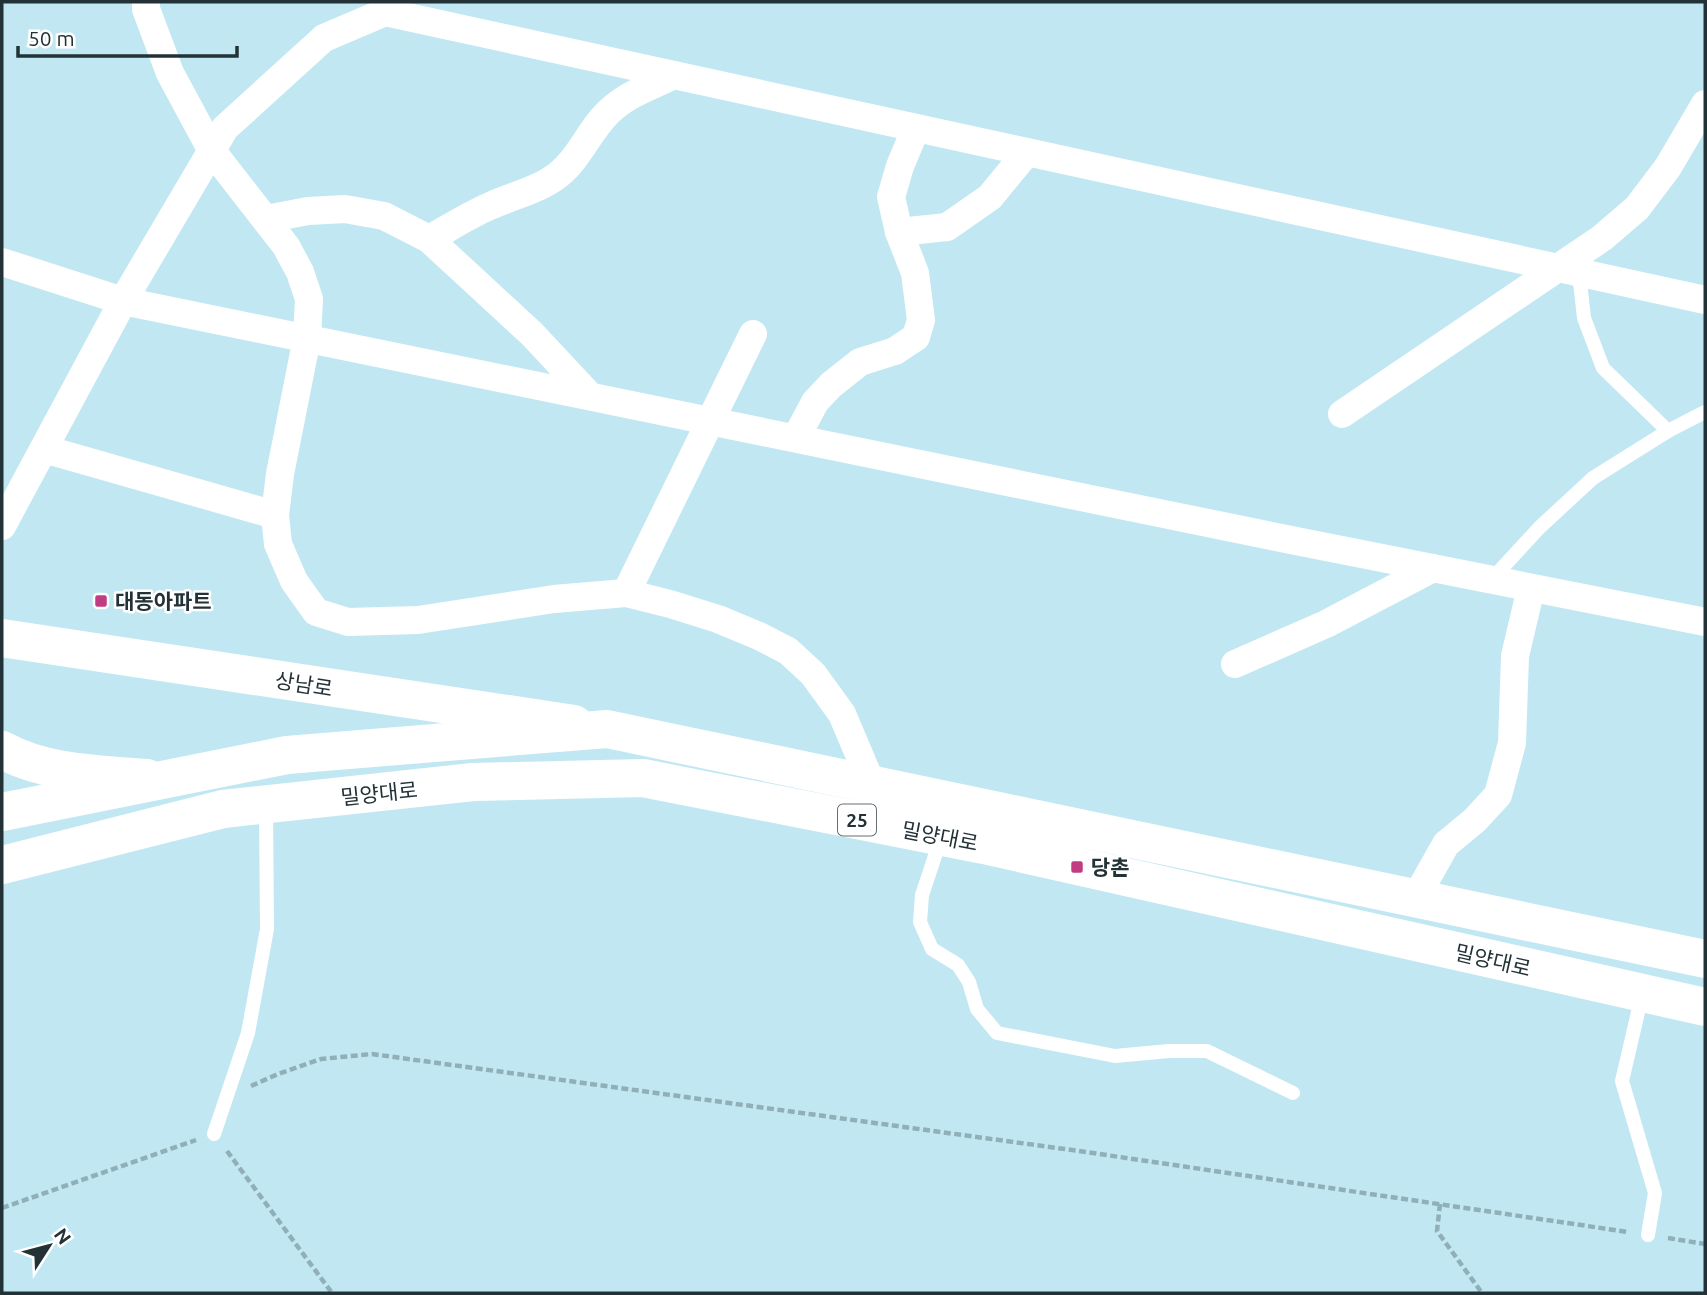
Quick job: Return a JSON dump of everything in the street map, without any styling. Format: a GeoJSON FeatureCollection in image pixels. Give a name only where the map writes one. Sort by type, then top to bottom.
{"type":"FeatureCollection","features":[{"type":"Feature","properties":{"kind":"main road","name":"상남로"},"geometry":{"type":"LineString","coordinates":[[2,638],[607,729]]}},
{"type":"Feature","properties":{"kind":"main road","name":"밀양대로"},"geometry":{"type":"LineString","coordinates":[[2,812],[287,755],[607,729],[1705,960]]}},
{"type":"Feature","properties":{"kind":"main road"},"geometry":{"type":"LineString","coordinates":[[2,750],[20,760],[72,772],[166,779]]}},
{"type":"Feature","properties":{"kind":"main road","name":"밀양대로"},"geometry":{"type":"LineString","coordinates":[[2,865],[223,809],[473,782],[643,778],[941,837],[1705,1007]]}},
{"type":"Feature","properties":{"kind":"street"},"geometry":{"type":"LineString","coordinates":[[146,2],[146,9],[170,73],[212,151],[286,246],[300,272],[309,299],[307,338],[280,474],[275,515],[278,544],[295,581],[316,612],[348,622],[418,620],[554,599],[626,593],[670,604],[718,619],[788,651],[813,674],[842,713],[872,785]]}},
{"type":"Feature","properties":{"kind":"street"},"geometry":{"type":"LineString","coordinates":[[2,526],[123,301],[225,128],[324,38],[385,12],[1705,300]]}},
{"type":"Feature","properties":{"kind":"street"},"geometry":{"type":"LineString","coordinates":[[429,239],[481,210],[538,187],[559,174],[612,108],[633,94],[674,75]]}},
{"type":"Feature","properties":{"kind":"street"},"geometry":{"type":"LineString","coordinates":[[1342,414],[1568,270],[1637,208],[1668,167],[1705,104]]}},
{"type":"Feature","properties":{"kind":"street"},"geometry":{"type":"LineString","coordinates":[[796,439],[815,402],[831,385],[860,362],[895,351],[916,337],[921,320],[915,273],[891,197],[916,128]]}},
{"type":"Feature","properties":{"kind":"street"},"geometry":{"type":"LineString","coordinates":[[900,232],[947,227],[989,197],[1027,152]]}},
{"type":"Feature","properties":{"kind":"street"},"geometry":{"type":"LineString","coordinates":[[266,219],[308,211],[345,209],[384,216],[429,239],[532,334],[590,396]]}},
{"type":"Feature","properties":{"kind":"street"},"geometry":{"type":"LineString","coordinates":[[2,262],[123,301],[1705,622]]}},
{"type":"Feature","properties":{"kind":"street"},"geometry":{"type":"LineString","coordinates":[[626,593],[753,334]]}},
{"type":"Feature","properties":{"kind":"street"},"geometry":{"type":"LineString","coordinates":[[44,449],[275,515]]}},
{"type":"Feature","properties":{"kind":"street"},"geometry":{"type":"LineString","coordinates":[[1235,664],[1326,624],[1433,568]]}},
{"type":"Feature","properties":{"kind":"street"},"geometry":{"type":"LineString","coordinates":[[1415,899],[1446,844],[1475,820],[1498,795],[1512,743],[1515,656],[1531,587]]}},
{"type":"Feature","properties":{"kind":"lane"},"geometry":{"type":"LineString","coordinates":[[1568,270],[1603,368],[1668,431]]}},
{"type":"Feature","properties":{"kind":"lane"},"geometry":{"type":"LineString","coordinates":[[1491,580],[1540,527],[1593,478],[1668,431],[1705,412]]}},
{"type":"Feature","properties":{"kind":"lane"},"geometry":{"type":"LineString","coordinates":[[214,1134],[248,1033],[267,929],[266,805]]}},
{"type":"Feature","properties":{"kind":"lane"},"geometry":{"type":"LineString","coordinates":[[941,837],[922,895],[920,922],[932,948],[958,965],[969,982],[977,1009],[997,1032],[1115,1056],[1207,1051],[1293,1093]]}},
{"type":"Feature","properties":{"kind":"lane"},"geometry":{"type":"LineString","coordinates":[[1642,993],[1622,1081],[1655,1194],[1648,1235]]}},
{"type":"Feature","properties":{"kind":"path"},"geometry":{"type":"LineString","coordinates":[[226,1097],[321,1059],[372,1054],[1079,1152],[1705,1244]]}},
{"type":"Feature","properties":{"kind":"path"},"geometry":{"type":"LineString","coordinates":[[2,1208],[214,1134],[332,1293]]}},
{"type":"Feature","properties":{"kind":"path"},"geometry":{"type":"LineString","coordinates":[[1440,1205],[1437,1231],[1482,1293]]}},
{"type":"Feature","properties":{"kind":"place","name":"대동아파트"},"geometry":{"type":"Point","coordinates":[101,601]}},
{"type":"Feature","properties":{"kind":"place","name":"당촌"},"geometry":{"type":"Point","coordinates":[1077,867]}}]}
